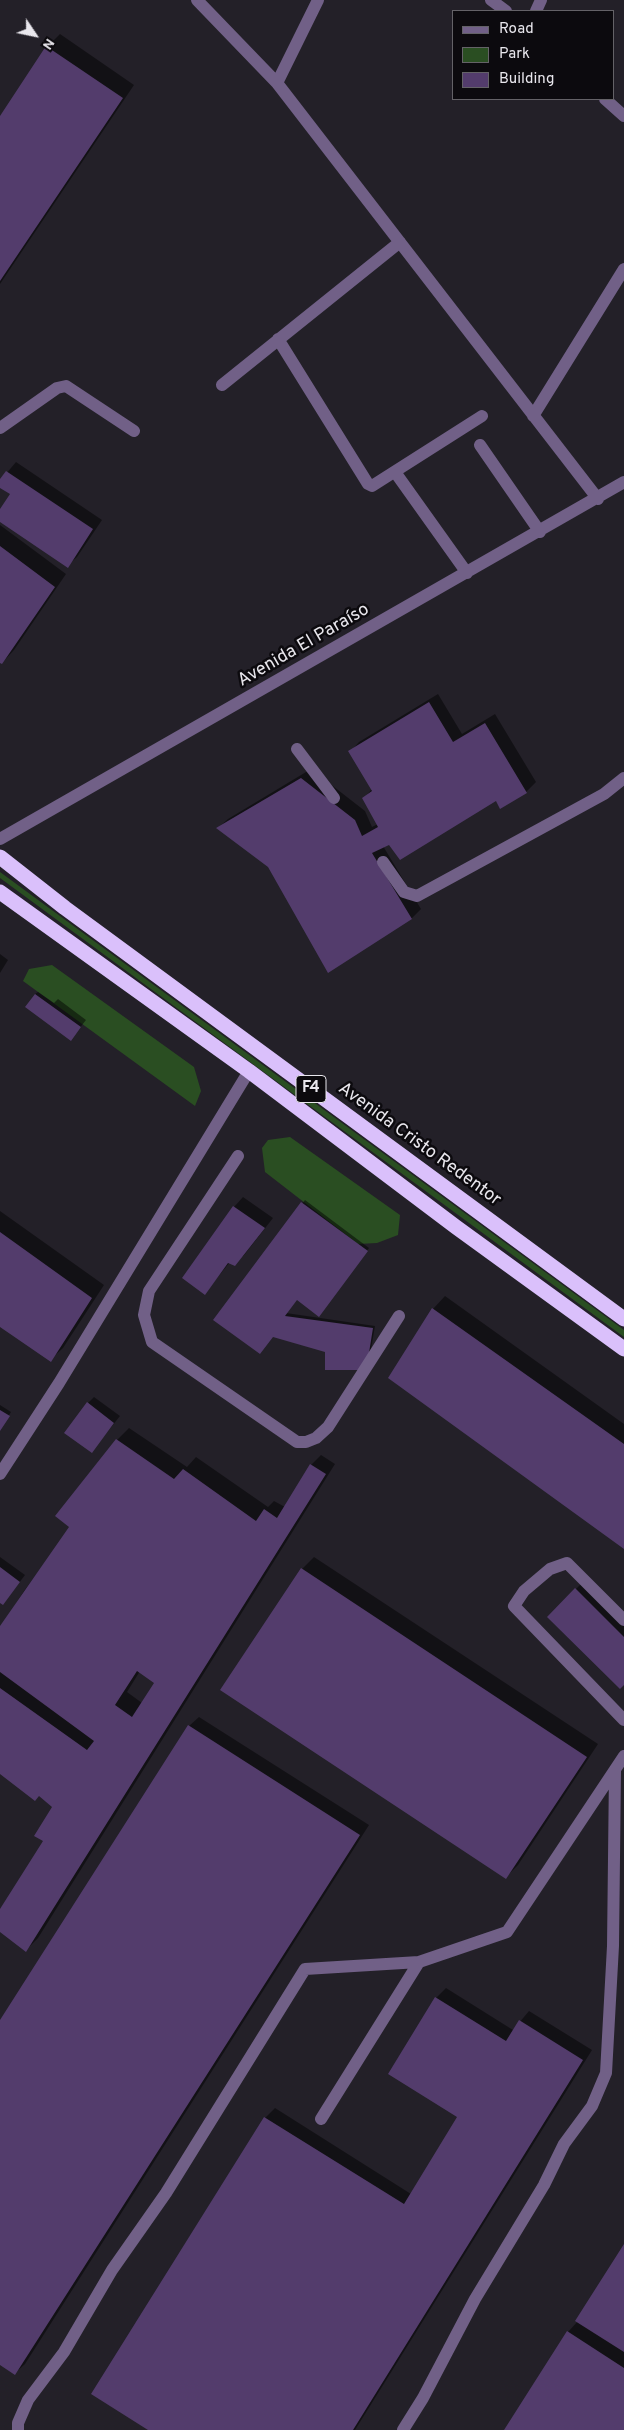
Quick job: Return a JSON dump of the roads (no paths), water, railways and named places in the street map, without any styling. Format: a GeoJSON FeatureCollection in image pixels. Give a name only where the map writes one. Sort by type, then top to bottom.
{"type":"FeatureCollection","features":[{"type":"Feature","properties":{"kind":"highway","name":"Avenida Cristo Redentor"},"geometry":{"type":"LineString","coordinates":[[0,857],[65,908],[624,1319]]}},
{"type":"Feature","properties":{"kind":"highway","name":"F4"},"geometry":{"type":"LineString","coordinates":[[0,892],[249,1071],[456,1227],[624,1349]]}},
{"type":"Feature","properties":{"kind":"street"},"geometry":{"type":"LineString","coordinates":[[196,0],[277,83],[598,499]]}},
{"type":"Feature","properties":{"kind":"street"},"geometry":{"type":"LineString","coordinates":[[277,83],[318,0]]}},
{"type":"Feature","properties":{"kind":"street"},"geometry":{"type":"LineString","coordinates":[[490,0],[505,10]]}},
{"type":"Feature","properties":{"kind":"street"},"geometry":{"type":"LineString","coordinates":[[606,100],[624,116]]}},
{"type":"Feature","properties":{"kind":"street"},"geometry":{"type":"LineString","coordinates":[[222,385],[400,242]]}},
{"type":"Feature","properties":{"kind":"street"},"geometry":{"type":"LineString","coordinates":[[533,416],[624,269]]}},
{"type":"Feature","properties":{"kind":"street"},"geometry":{"type":"LineString","coordinates":[[278,339],[368,484],[375,486],[482,416]]}},
{"type":"Feature","properties":{"kind":"street"},"geometry":{"type":"LineString","coordinates":[[0,428],[57,388],[66,386],[134,431]]}},
{"type":"Feature","properties":{"kind":"street"},"geometry":{"type":"LineString","coordinates":[[480,445],[540,532]]}},
{"type":"Feature","properties":{"kind":"street"},"geometry":{"type":"LineString","coordinates":[[395,472],[467,574]]}},
{"type":"Feature","properties":{"kind":"street","name":"Avenida El Paraíso"},"geometry":{"type":"LineString","coordinates":[[0,840],[598,499],[624,482]]}},
{"type":"Feature","properties":{"kind":"street"},"geometry":{"type":"LineString","coordinates":[[297,749],[334,798]]}},
{"type":"Feature","properties":{"kind":"street"},"geometry":{"type":"LineString","coordinates":[[383,862],[404,892],[417,896],[604,794],[624,778]]}},
{"type":"Feature","properties":{"kind":"street"},"geometry":{"type":"LineString","coordinates":[[0,1474],[59,1383],[249,1071]]}},
{"type":"Feature","properties":{"kind":"street"},"geometry":{"type":"LineString","coordinates":[[238,1156],[149,1291],[144,1315],[152,1342],[296,1442],[306,1442],[316,1438],[328,1427],[399,1316]]}},
{"type":"Feature","properties":{"kind":"street"},"geometry":{"type":"LineString","coordinates":[[624,1620],[567,1564],[550,1569],[524,1591],[514,1606],[624,1720]]}},
{"type":"Feature","properties":{"kind":"street"},"geometry":{"type":"LineString","coordinates":[[18,2430],[18,2423],[28,2400],[64,2352],[112,2270],[166,2193],[305,1969],[419,1962],[507,1932],[624,1756]]}},
{"type":"Feature","properties":{"kind":"street"},"geometry":{"type":"LineString","coordinates":[[404,2430],[475,2299],[544,2185],[564,2144],[592,2106],[606,2073],[613,1946],[615,1770]]}},
{"type":"Feature","properties":{"kind":"street"},"geometry":{"type":"LineString","coordinates":[[321,2119],[419,1962]]}}]}
